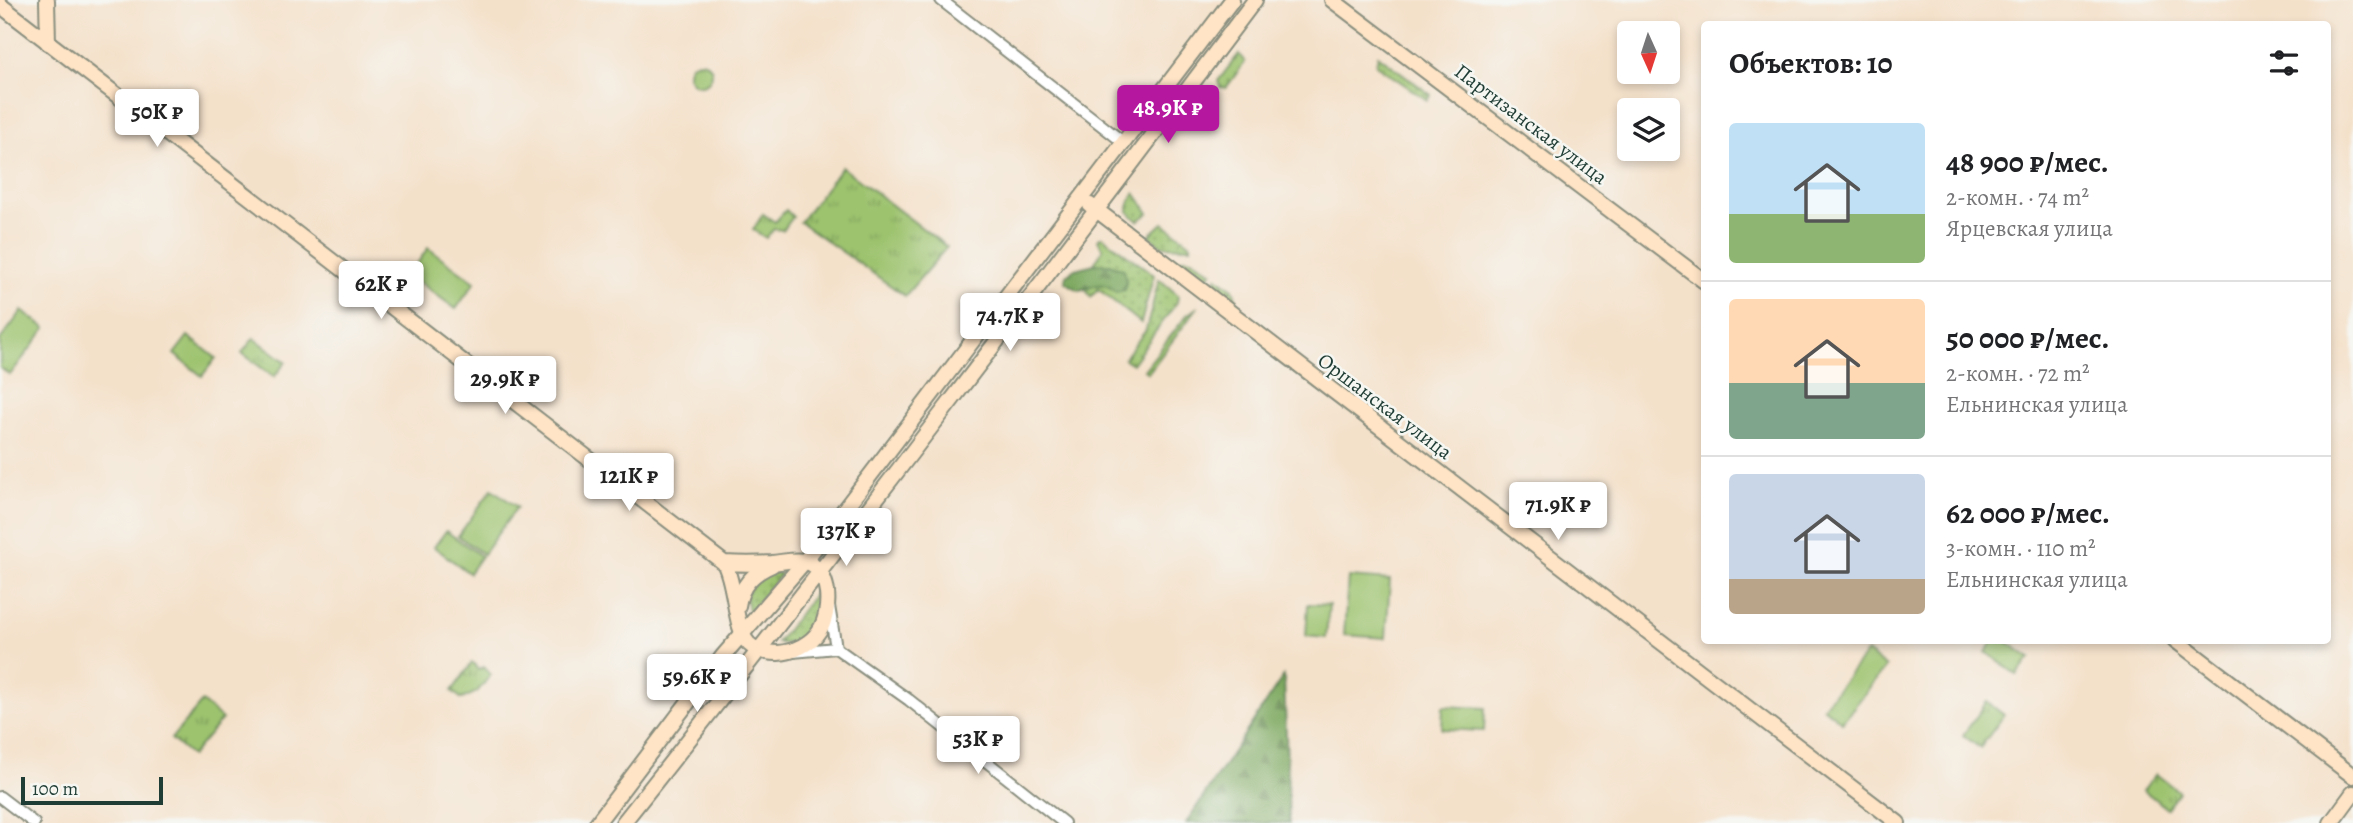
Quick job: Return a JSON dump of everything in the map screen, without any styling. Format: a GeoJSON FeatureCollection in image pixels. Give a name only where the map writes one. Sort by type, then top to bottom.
{"type":"FeatureCollection","features":[{"type":"Feature","properties":{"kind":"street"},"geometry":{"type":"LineString","coordinates":[[47,0],[48,43]]}},
{"type":"Feature","properties":{"kind":"street"},"geometry":{"type":"LineString","coordinates":[[941,0],[1123,142]]}},
{"type":"Feature","properties":{"kind":"street"},"geometry":{"type":"LineString","coordinates":[[597,823],[742,634],[804,561],[1232,0]]}},
{"type":"Feature","properties":{"kind":"street"},"geometry":{"type":"LineString","coordinates":[[624,822],[820,572],[1255,0]]}},
{"type":"Feature","properties":{"kind":"street","name":"Партизанская улица"},"geometry":{"type":"LineString","coordinates":[[1332,0],[1701,279]]}},
{"type":"Feature","properties":{"kind":"street"},"geometry":{"type":"LineString","coordinates":[[0,5],[724,563],[731,578],[742,634],[748,643],[759,651],[775,653],[836,648],[909,700],[1064,823]]}},
{"type":"Feature","properties":{"kind":"street","name":"Оршанская улица"},"geometry":{"type":"LineString","coordinates":[[1081,199],[1898,823]]}},
{"type":"Feature","properties":{"kind":"street"},"geometry":{"type":"LineString","coordinates":[[724,563],[804,561],[820,572],[836,648]]}},
{"type":"Feature","properties":{"kind":"street"},"geometry":{"type":"LineString","coordinates":[[737,611],[741,592],[747,582],[762,569],[776,563]]}},
{"type":"Feature","properties":{"kind":"street"},"geometry":{"type":"LineString","coordinates":[[789,651],[810,641],[819,632],[828,600]]}},
{"type":"Feature","properties":{"kind":"street"},"geometry":{"type":"LineString","coordinates":[[2180,644],[2353,776]]}},
{"type":"Feature","properties":{"kind":"street"},"geometry":{"type":"LineString","coordinates":[[670,726],[677,724],[685,727],[690,735],[689,741]]}},
{"type":"Feature","properties":{"kind":"street"},"geometry":{"type":"LineString","coordinates":[[590,823],[617,796]]}},
{"type":"Feature","properties":{"kind":"street"},"geometry":{"type":"LineString","coordinates":[[0,797],[34,823]]}},
{"type":"Feature","properties":{"kind":"street"},"geometry":{"type":"LineString","coordinates":[[2332,823],[2351,800]]}},
{"type":"Feature","properties":{"kind":"green space"},"geometry":{"type":"Polygon","coordinates":[[[1239,54],[1245,62],[1226,88],[1220,87],[1218,81],[1239,54]]]}},
{"type":"Feature","properties":{"kind":"green space"},"geometry":{"type":"Polygon","coordinates":[[[1378,55],[1431,95],[1427,100],[1376,65],[1378,55]]]}},
{"type":"Feature","properties":{"kind":"green space"},"geometry":{"type":"Polygon","coordinates":[[[700,61],[709,64],[712,73],[709,82],[700,85],[691,82],[688,73],[691,64],[700,61]]]}},
{"type":"Feature","properties":{"kind":"green space"},"geometry":{"type":"Polygon","coordinates":[[[842,167],[947,247],[905,296],[800,222],[842,167]]]}},
{"type":"Feature","properties":{"kind":"green space"},"geometry":{"type":"Polygon","coordinates":[[[1135,193],[1149,213],[1138,221],[1128,208],[1135,193]]]}},
{"type":"Feature","properties":{"kind":"green space"},"geometry":{"type":"Polygon","coordinates":[[[786,210],[793,217],[783,230],[774,229],[766,238],[753,230],[763,214],[775,222],[786,210]]]}},
{"type":"Feature","properties":{"kind":"green space"},"geometry":{"type":"Polygon","coordinates":[[[1163,223],[1191,244],[1191,247],[1162,246],[1149,236],[1163,223]]]}},
{"type":"Feature","properties":{"kind":"green space"},"geometry":{"type":"Polygon","coordinates":[[[1100,237],[1154,275],[1141,323],[1098,289],[1091,297],[1085,289],[1098,284],[1110,286],[1109,264],[1094,264],[1103,249],[1098,240],[1100,237]]]}},
{"type":"Feature","properties":{"kind":"green space"},"geometry":{"type":"Polygon","coordinates":[[[428,248],[475,282],[456,309],[409,275],[428,248]]]}},
{"type":"Feature","properties":{"kind":"green space"},"geometry":{"type":"Polygon","coordinates":[[[1183,258],[1192,259],[1212,272],[1204,281],[1177,261],[1183,258]]]}},
{"type":"Feature","properties":{"kind":"green space"},"geometry":{"type":"Polygon","coordinates":[[[1094,264],[1109,264],[1123,269],[1125,290],[1116,292],[1107,286],[1098,285],[1078,290],[1065,282],[1066,275],[1075,269],[1094,264]]]}},
{"type":"Feature","properties":{"kind":"green space"},"geometry":{"type":"Polygon","coordinates":[[[1217,277],[1233,289],[1239,308],[1211,287],[1217,277]]]}},
{"type":"Feature","properties":{"kind":"green space"},"geometry":{"type":"Polygon","coordinates":[[[1159,279],[1178,295],[1177,302],[1132,364],[1124,359],[1146,330],[1159,279]]]}},
{"type":"Feature","properties":{"kind":"green space"},"geometry":{"type":"Polygon","coordinates":[[[1198,307],[1148,373],[1144,370],[1187,315],[1198,307]]]}},
{"type":"Feature","properties":{"kind":"green space"},"geometry":{"type":"Polygon","coordinates":[[[22,311],[46,328],[10,375],[0,368],[0,340],[22,311]]]}},
{"type":"Feature","properties":{"kind":"green space"},"geometry":{"type":"Polygon","coordinates":[[[188,336],[216,358],[202,376],[174,354],[188,336]]]}},
{"type":"Feature","properties":{"kind":"green space"},"geometry":{"type":"Polygon","coordinates":[[[254,338],[286,362],[274,377],[242,353],[254,338]]]}},
{"type":"Feature","properties":{"kind":"green space"},"geometry":{"type":"Polygon","coordinates":[[[492,489],[517,507],[483,554],[458,536],[492,489]]]}},
{"type":"Feature","properties":{"kind":"green space"},"geometry":{"type":"Polygon","coordinates":[[[446,531],[481,556],[469,573],[434,547],[446,531]]]}},
{"type":"Feature","properties":{"kind":"green space"},"geometry":{"type":"Polygon","coordinates":[[[774,572],[781,574],[749,612],[747,594],[754,583],[774,572]]]}},
{"type":"Feature","properties":{"kind":"green space"},"geometry":{"type":"Polygon","coordinates":[[[1348,577],[1390,580],[1386,638],[1344,635],[1348,577]]]}},
{"type":"Feature","properties":{"kind":"green space"},"geometry":{"type":"Polygon","coordinates":[[[816,592],[819,613],[813,630],[798,641],[777,643],[816,592]]]}},
{"type":"Feature","properties":{"kind":"green space"},"geometry":{"type":"Polygon","coordinates":[[[1308,604],[1329,605],[1326,638],[1306,636],[1308,604]]]}},
{"type":"Feature","properties":{"kind":"green space"},"geometry":{"type":"Polygon","coordinates":[[[1992,644],[2010,644],[2030,658],[2017,675],[1986,652],[1992,644]]]}},
{"type":"Feature","properties":{"kind":"green space"},"geometry":{"type":"Polygon","coordinates":[[[1867,652],[1886,667],[1842,722],[1823,707],[1867,652]]]}},
{"type":"Feature","properties":{"kind":"green space"},"geometry":{"type":"Polygon","coordinates":[[[472,663],[478,670],[484,667],[491,675],[477,692],[462,699],[452,691],[472,663]]]}},
{"type":"Feature","properties":{"kind":"green space"},"geometry":{"type":"Polygon","coordinates":[[[1284,675],[1289,823],[1186,823],[1284,675]]]}},
{"type":"Feature","properties":{"kind":"green space"},"geometry":{"type":"Polygon","coordinates":[[[202,702],[222,719],[191,756],[171,739],[202,702]]]}},
{"type":"Feature","properties":{"kind":"green space"},"geometry":{"type":"Polygon","coordinates":[[[1987,702],[2004,715],[1980,748],[1963,735],[1987,702]]]}},
{"type":"Feature","properties":{"kind":"green space"},"geometry":{"type":"Polygon","coordinates":[[[1443,706],[1485,708],[1484,731],[1442,729],[1443,706]]]}},
{"type":"Feature","properties":{"kind":"green space"},"geometry":{"type":"Polygon","coordinates":[[[2156,774],[2179,792],[2167,808],[2143,790],[2156,774]]]}}]}
